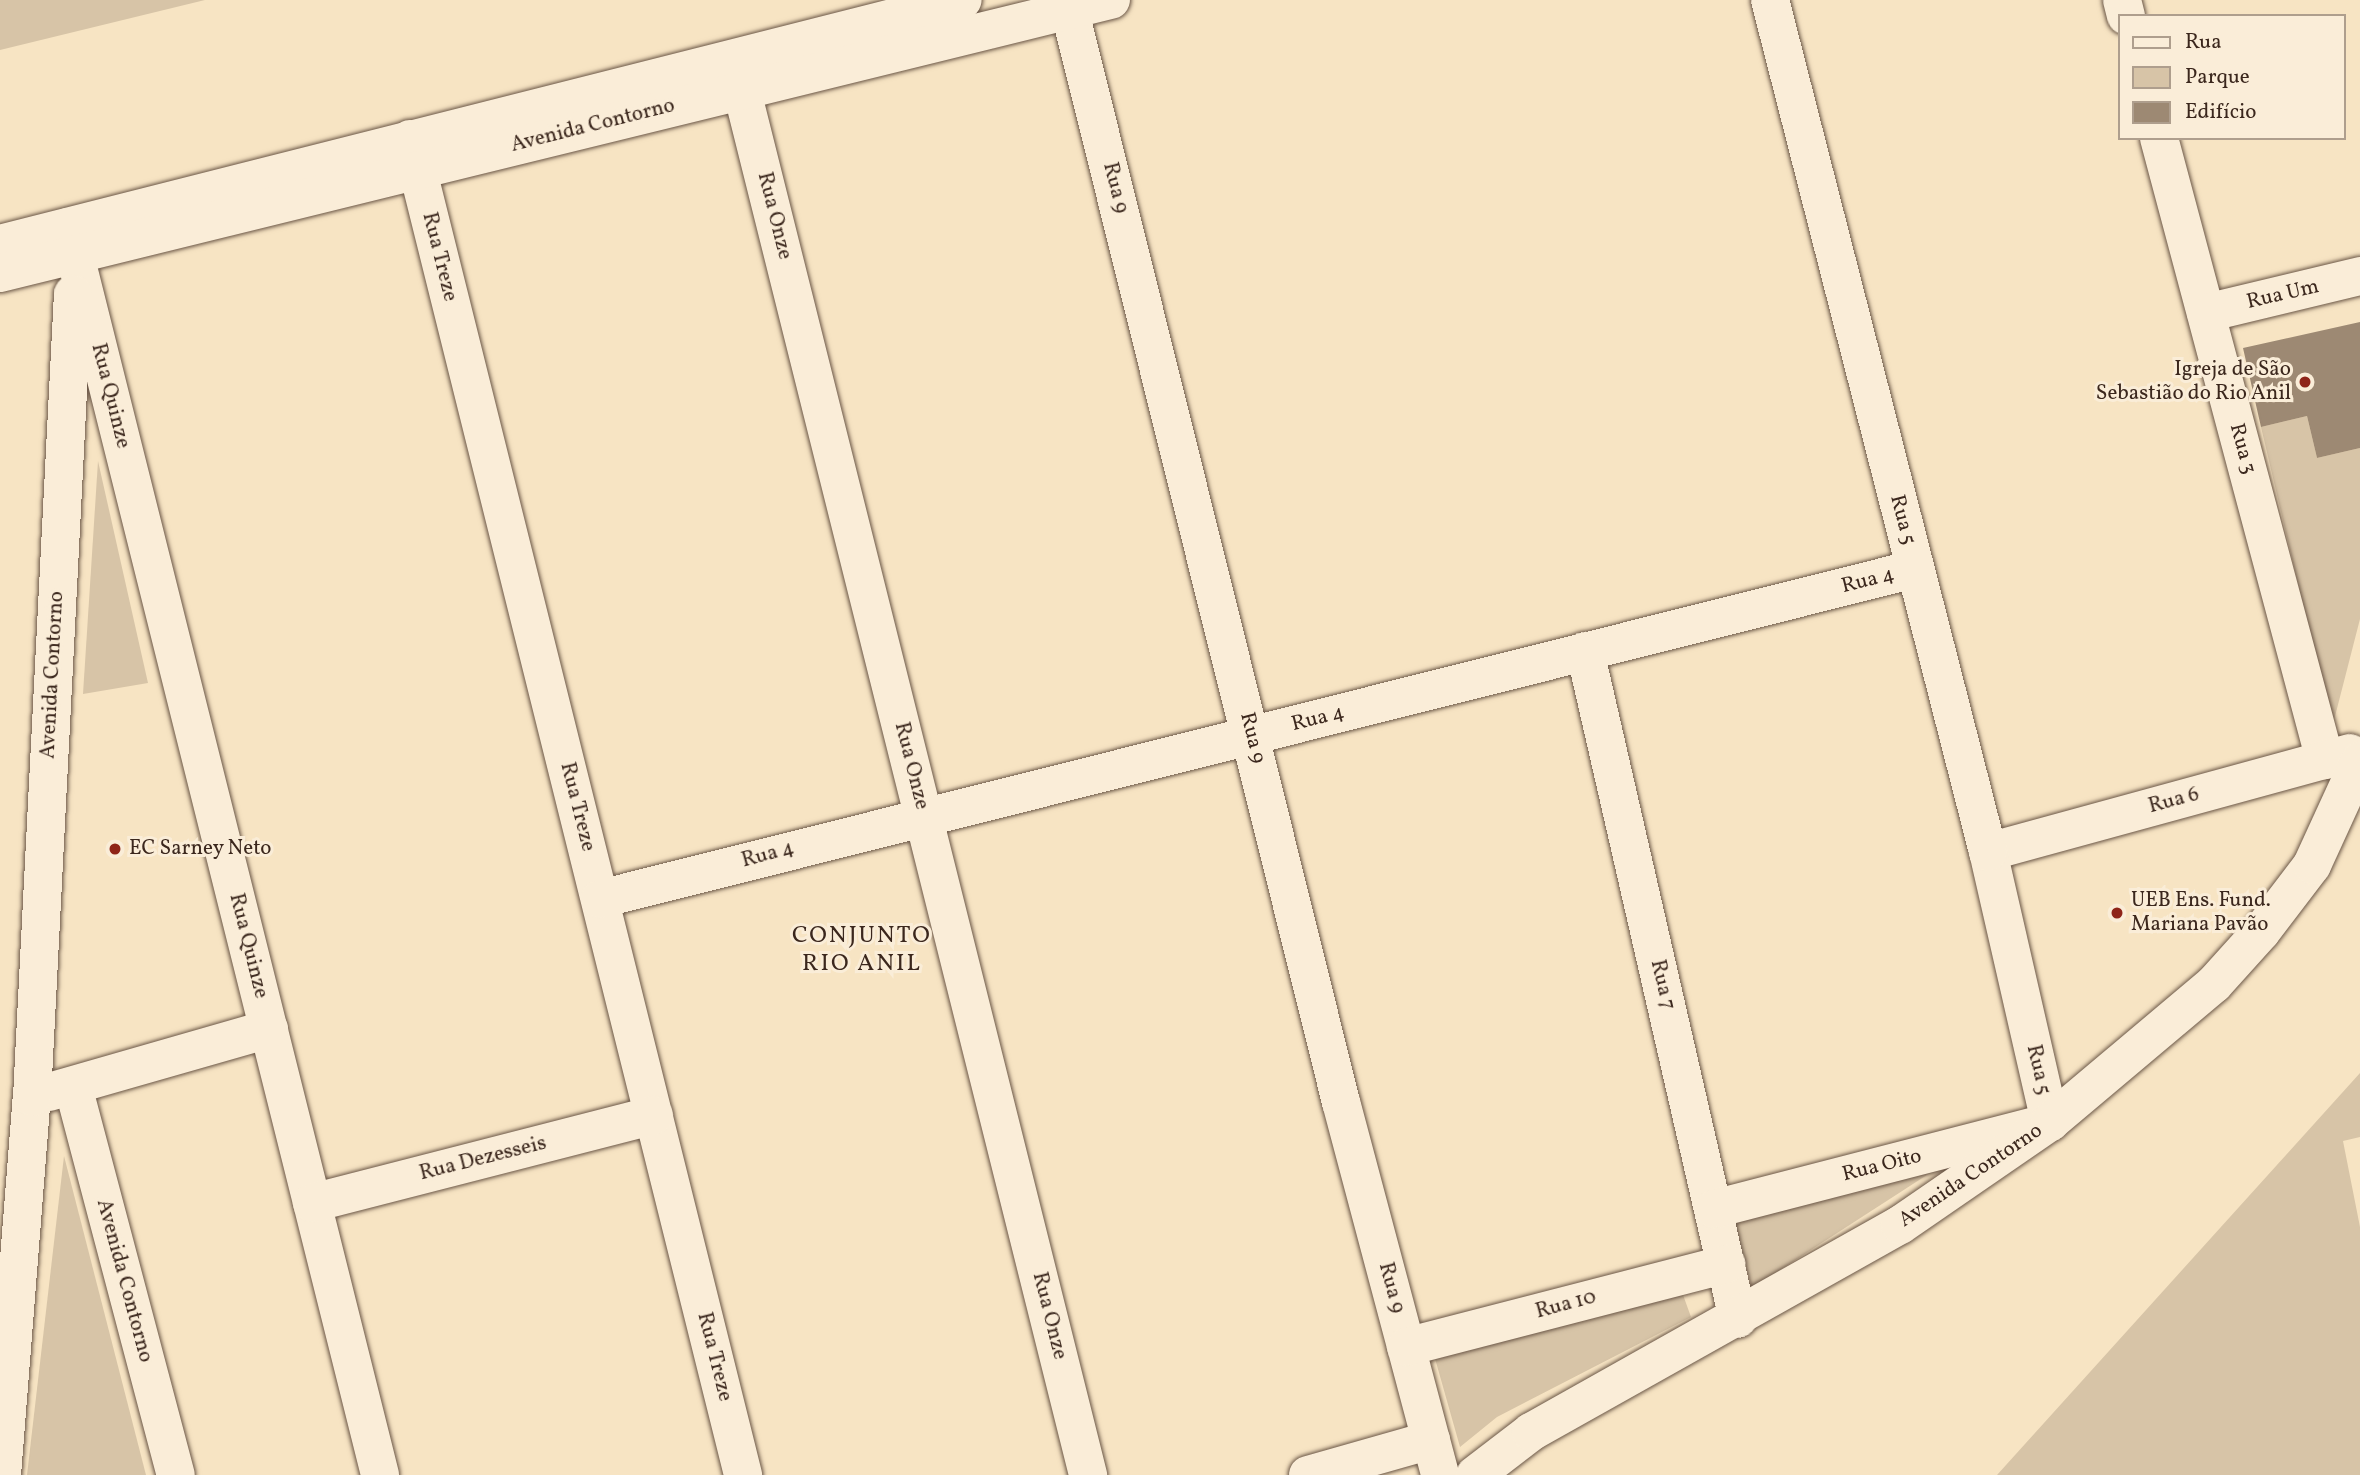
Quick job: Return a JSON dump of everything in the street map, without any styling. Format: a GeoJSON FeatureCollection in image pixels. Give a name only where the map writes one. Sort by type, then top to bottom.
{"type":"FeatureCollection","features":[{"type":"Feature","properties":{"kind":"street","name":"Avenida Contorno"},"geometry":{"type":"LineString","coordinates":[[738,74],[963,0]]}},
{"type":"Feature","properties":{"kind":"street","name":"Avenida Contorno"},"geometry":{"type":"LineString","coordinates":[[0,244],[71,240],[738,74],[1069,5],[1111,0]]}},
{"type":"Feature","properties":{"kind":"street","name":"Rua 5"},"geometry":{"type":"LineString","coordinates":[[1770,0],[1987,852],[2050,1122]]}},
{"type":"Feature","properties":{"kind":"street","name":"Rua 9"},"geometry":{"type":"LineString","coordinates":[[1069,5],[1436,1458]]}},
{"type":"Feature","properties":{"kind":"street","name":"Rua Onze"},"geometry":{"type":"LineString","coordinates":[[738,74],[1088,1475]]}},
{"type":"Feature","properties":{"kind":"street","name":"Rua 3"},"geometry":{"type":"LineString","coordinates":[[2160,140],[2206,313],[2348,757]]}},
{"type":"Feature","properties":{"kind":"street","name":"Rua Treze"},"geometry":{"type":"LineString","coordinates":[[414,154],[743,1475]]}},
{"type":"Feature","properties":{"kind":"street","name":"Avenida Contorno"},"geometry":{"type":"LineString","coordinates":[[0,273],[71,240]]}},
{"type":"Feature","properties":{"kind":"street","name":"Avenida Contorno"},"geometry":{"type":"LineString","coordinates":[[2,1475],[32,1097],[71,240]]}},
{"type":"Feature","properties":{"kind":"street","name":"Rua Quinze"},"geometry":{"type":"LineString","coordinates":[[71,240],[380,1475]]}},
{"type":"Feature","properties":{"kind":"street","name":"Rua Um"},"geometry":{"type":"LineString","coordinates":[[2206,313],[2360,276]]}},
{"type":"Feature","properties":{"kind":"street","name":"Rua 4"},"geometry":{"type":"LineString","coordinates":[[600,899],[923,815],[1252,736],[1915,569]]}},
{"type":"Feature","properties":{"kind":"street","name":"Rua 7"},"geometry":{"type":"LineString","coordinates":[[1585,650],[1738,1319]]}},
{"type":"Feature","properties":{"kind":"street","name":"Avenida Contorno"},"geometry":{"type":"LineString","coordinates":[[1475,1475],[1531,1433],[1738,1319],[1900,1225],[2050,1122],[2214,984],[2261,932],[2312,865],[2348,757]]}},
{"type":"Feature","properties":{"kind":"street","name":"Rua 6"},"geometry":{"type":"LineString","coordinates":[[1987,852],[2348,757]]}},
{"type":"Feature","properties":{"kind":"street"},"geometry":{"type":"LineString","coordinates":[[32,1097],[269,1029]]}},
{"type":"Feature","properties":{"kind":"street","name":"Avenida Contorno"},"geometry":{"type":"LineString","coordinates":[[73,1086],[176,1475]]}},
{"type":"Feature","properties":{"kind":"street","name":"Rua Dezesseis"},"geometry":{"type":"LineString","coordinates":[[312,1203],[654,1115]]}},
{"type":"Feature","properties":{"kind":"street","name":"Rua Oito"},"geometry":{"type":"LineString","coordinates":[[1714,1209],[2050,1122]]}},
{"type":"Feature","properties":{"kind":"street","name":"Rua 10"},"geometry":{"type":"LineString","coordinates":[[1406,1347],[1726,1264]]}},
{"type":"Feature","properties":{"kind":"street"},"geometry":{"type":"LineString","coordinates":[[1308,1475],[1436,1458]]}},
{"type":"Feature","properties":{"kind":"green space"},"geometry":{"type":"Polygon","coordinates":[[[0,0],[205,0],[0,50],[0,0]]]}},
{"type":"Feature","properties":{"kind":"green space"},"geometry":{"type":"Polygon","coordinates":[[[2307,416],[2317,458],[2360,448],[2360,619],[2332,728],[2261,427],[2307,416]]]}},
{"type":"Feature","properties":{"kind":"green space"},"geometry":{"type":"Polygon","coordinates":[[[98,461],[148,683],[83,694],[98,461]]]}},
{"type":"Feature","properties":{"kind":"green space"},"geometry":{"type":"Polygon","coordinates":[[[2360,1073],[2360,1137],[2343,1141],[2360,1227],[2360,1475],[1997,1475],[2360,1073]]]}},
{"type":"Feature","properties":{"kind":"green space"},"geometry":{"type":"Polygon","coordinates":[[[64,1156],[146,1475],[27,1475],[64,1156]]]}},
{"type":"Feature","properties":{"kind":"green space"},"geometry":{"type":"Polygon","coordinates":[[[1947,1162],[1752,1288],[1733,1219],[1947,1162]]]}},
{"type":"Feature","properties":{"kind":"green space"},"geometry":{"type":"Polygon","coordinates":[[[1682,1292],[1691,1317],[1497,1417],[1460,1447],[1434,1355],[1682,1292]]]}},
{"type":"Feature","properties":{"kind":"building","name":"Igreja de São Sebastião do Rio Anil"},"geometry":{"type":"Polygon","coordinates":[[[2360,322],[2360,448],[2317,458],[2307,416],[2261,427],[2243,348],[2360,322]]]}},
{"type":"Feature","properties":{"kind":"place","name":"Igreja de São Sebastião do Rio Anil"},"geometry":{"type":"Point","coordinates":[2305,382]}},
{"type":"Feature","properties":{"kind":"place","name":"EC Sarney Neto"},"geometry":{"type":"Point","coordinates":[115,849]}},
{"type":"Feature","properties":{"kind":"place","name":"UEB Ens. Fund. Mariana Pavão"},"geometry":{"type":"Point","coordinates":[2117,913]}},
{"type":"Feature","properties":{"kind":"district","name":"CONJUNTO RIO ANIL"},"geometry":{"type":"Point","coordinates":[862,951]}}]}
